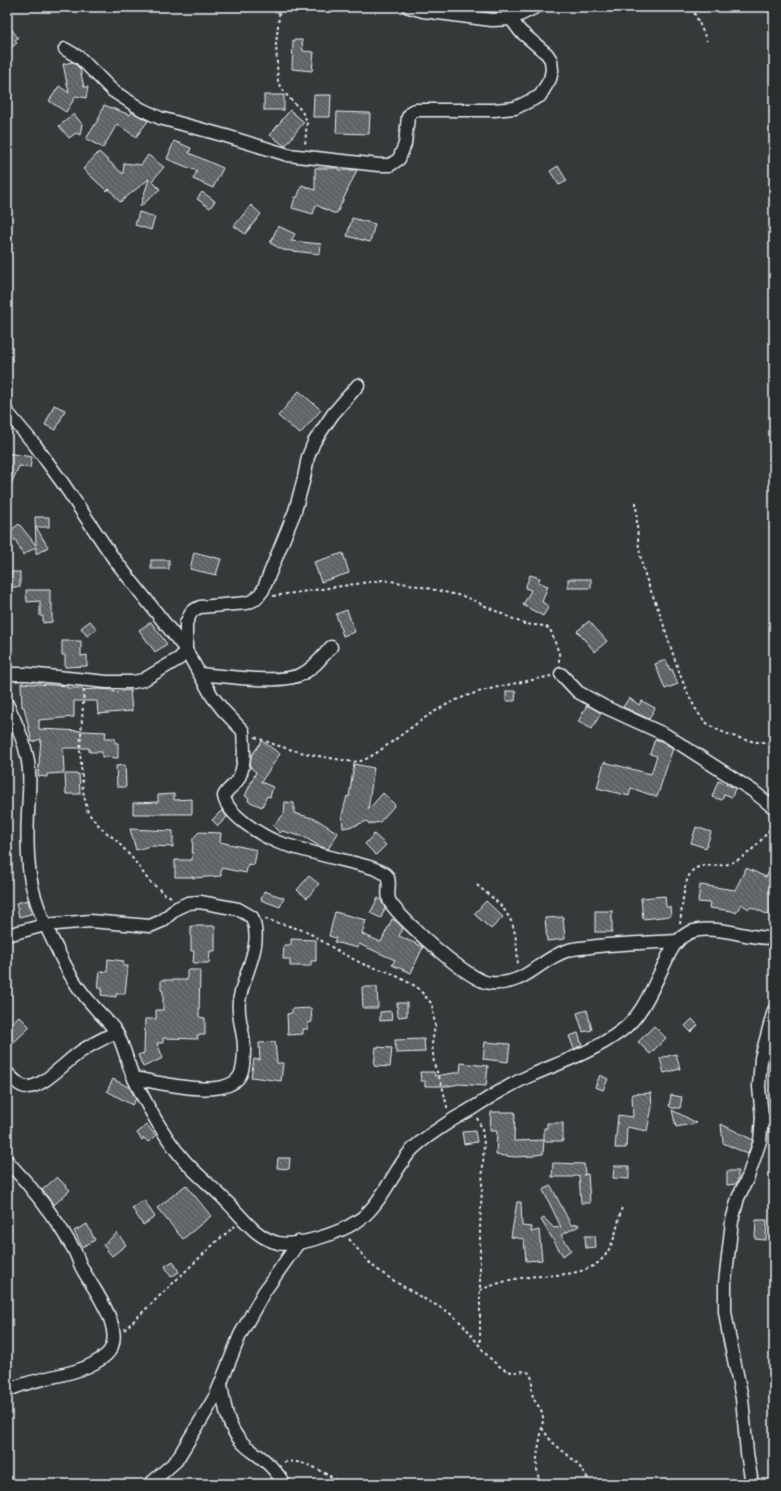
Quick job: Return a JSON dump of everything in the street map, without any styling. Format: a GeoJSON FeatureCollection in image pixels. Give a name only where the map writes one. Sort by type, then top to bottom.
{"type":"FeatureCollection","features":[{"type":"Feature","properties":{"kind":"street"},"geometry":{"type":"LineString","coordinates":[[408,7],[423,11],[492,20],[511,19],[536,7]]}},
{"type":"Feature","properties":{"kind":"street"},"geometry":{"type":"LineString","coordinates":[[65,49],[80,58],[113,91],[141,109],[160,118],[288,155],[390,165],[399,159],[404,144],[408,117],[412,111],[494,110],[515,108],[540,96],[550,79],[552,70],[551,60],[547,54],[520,31],[511,19],[506,7]]}},
{"type":"Feature","properties":{"kind":"street"},"geometry":{"type":"LineString","coordinates":[[7,674],[27,674],[107,682],[139,681],[180,658],[186,650],[186,623],[192,612],[200,607],[247,603],[256,599],[264,590],[295,510],[308,457],[314,442],[333,414],[358,385]]}},
{"type":"Feature","properties":{"kind":"street"},"geometry":{"type":"LineString","coordinates":[[7,412],[35,445],[114,559],[186,650],[212,696],[222,710],[243,731],[242,770],[237,781],[224,796],[227,804],[244,823],[262,835],[277,842],[385,874],[389,883],[388,895],[390,902],[402,916],[447,958],[469,975],[488,983],[507,984],[519,979],[549,960],[569,950],[607,944],[678,941]]}},
{"type":"Feature","properties":{"kind":"street"},"geometry":{"type":"LineString","coordinates":[[200,674],[283,679],[301,675],[316,666],[331,647]]}},
{"type":"Feature","properties":{"kind":"street"},"geometry":{"type":"LineString","coordinates":[[561,674],[578,692],[607,708],[666,735],[746,787],[774,808]]}},
{"type":"Feature","properties":{"kind":"street"},"geometry":{"type":"LineString","coordinates":[[7,704],[18,728],[27,756],[29,777],[27,849],[35,897],[44,925],[70,976],[91,1004],[116,1032],[134,1078],[164,1133],[184,1161],[254,1230],[264,1237],[278,1243],[299,1242],[342,1229],[356,1222],[365,1215],[394,1177],[409,1153],[450,1121],[525,1078],[594,1049],[621,1032],[641,1009],[669,955],[678,941],[688,933],[697,930],[708,930],[733,932],[763,939],[774,938]]}},
{"type":"Feature","properties":{"kind":"street"},"geometry":{"type":"LineString","coordinates":[[7,935],[44,925],[90,921],[150,926],[162,921],[177,908],[188,903],[200,902],[238,909],[252,917],[256,932],[255,943],[239,1003],[244,1048],[242,1073],[239,1078],[230,1084],[210,1089],[184,1087],[134,1078]]}},
{"type":"Feature","properties":{"kind":"street"},"geometry":{"type":"LineString","coordinates":[[752,1484],[746,1453],[742,1398],[728,1336],[725,1310],[725,1283],[732,1221],[738,1198],[748,1177],[760,1141],[762,1117],[759,1087],[761,1058],[774,1010]]}},
{"type":"Feature","properties":{"kind":"street"},"geometry":{"type":"LineString","coordinates":[[7,1073],[21,1086],[36,1086],[83,1050],[116,1032]]}},
{"type":"Feature","properties":{"kind":"street"},"geometry":{"type":"LineString","coordinates":[[762,1117],[774,1125]]}},
{"type":"Feature","properties":{"kind":"street"},"geometry":{"type":"LineString","coordinates":[[7,1161],[21,1175],[35,1193],[74,1249],[83,1269],[106,1309],[114,1330],[114,1339],[108,1354],[97,1362],[86,1367],[7,1391]]}},
{"type":"Feature","properties":{"kind":"street"},"geometry":{"type":"LineString","coordinates":[[150,1484],[176,1461],[216,1395],[240,1335],[264,1292],[299,1242]]}},
{"type":"Feature","properties":{"kind":"street"},"geometry":{"type":"LineString","coordinates":[[221,1382],[225,1408],[238,1439],[246,1447],[264,1459],[284,1484]]}},
{"type":"Feature","properties":{"kind":"path"},"geometry":{"type":"LineString","coordinates":[[280,7],[276,44],[278,83],[288,97],[301,110],[307,121],[304,157]]}},
{"type":"Feature","properties":{"kind":"path"},"geometry":{"type":"LineString","coordinates":[[692,7],[707,41]]}},
{"type":"Feature","properties":{"kind":"path"},"geometry":{"type":"LineString","coordinates":[[636,502],[640,558],[645,578],[695,709],[709,725],[723,731],[756,742],[774,742]]}},
{"type":"Feature","properties":{"kind":"path"},"geometry":{"type":"LineString","coordinates":[[243,731],[263,740],[306,754],[351,761],[361,761],[376,753],[447,704],[471,694],[561,674],[559,653],[550,629],[544,626],[524,624],[466,598],[409,584],[383,580],[256,599]]}},
{"type":"Feature","properties":{"kind":"path"},"geometry":{"type":"LineString","coordinates":[[84,679],[80,750],[83,791],[88,813],[102,829],[121,845],[149,881],[166,895],[188,903]]}},
{"type":"Feature","properties":{"kind":"path"},"geometry":{"type":"LineString","coordinates":[[678,941],[684,894],[688,878],[693,870],[700,866],[729,864],[742,857],[751,850],[774,823]]}},
{"type":"Feature","properties":{"kind":"path"},"geometry":{"type":"LineString","coordinates":[[477,885],[508,914],[513,926],[516,941],[519,979]]}},
{"type":"Feature","properties":{"kind":"path"},"geometry":{"type":"LineString","coordinates":[[252,917],[285,924],[306,931],[347,956],[365,965],[389,972],[417,987],[432,1004],[435,1026],[432,1044],[434,1064],[442,1084],[450,1121]]}},
{"type":"Feature","properties":{"kind":"path"},"geometry":{"type":"LineString","coordinates":[[472,1109],[482,1129],[484,1144],[480,1228],[480,1346]]}},
{"type":"Feature","properties":{"kind":"path"},"geometry":{"type":"LineString","coordinates":[[480,1290],[495,1284],[519,1278],[562,1274],[580,1271],[592,1266],[601,1260],[608,1251],[622,1206]]}},
{"type":"Feature","properties":{"kind":"path"},"geometry":{"type":"LineString","coordinates":[[114,1339],[217,1241],[243,1219]]}},
{"type":"Feature","properties":{"kind":"path"},"geometry":{"type":"LineString","coordinates":[[342,1229],[362,1255],[374,1267],[448,1312],[467,1329],[495,1363],[510,1371],[530,1373],[532,1378],[531,1392],[543,1412],[537,1459],[538,1479],[541,1484]]}},
{"type":"Feature","properties":{"kind":"path"},"geometry":{"type":"LineString","coordinates":[[542,1427],[551,1441],[577,1463],[592,1484]]}},
{"type":"Feature","properties":{"kind":"path"},"geometry":{"type":"LineString","coordinates":[[271,1467],[280,1463],[292,1461],[304,1463],[340,1484]]}},
{"type":"Feature","properties":{"kind":"building"},"geometry":{"type":"Polygon","coordinates":[[[7,23],[18,38],[15,40],[17,43],[7,51],[7,23]]]}},
{"type":"Feature","properties":{"kind":"building"},"geometry":{"type":"Polygon","coordinates":[[[293,40],[302,40],[303,51],[314,52],[312,71],[292,69],[293,40]]]}},
{"type":"Feature","properties":{"kind":"building"},"geometry":{"type":"Polygon","coordinates":[[[73,62],[80,69],[84,87],[88,87],[86,98],[76,96],[66,112],[49,101],[59,86],[69,93],[63,64],[73,62]]]}},
{"type":"Feature","properties":{"kind":"building"},"geometry":{"type":"Polygon","coordinates":[[[264,95],[284,95],[284,110],[264,110],[264,95]]]}},
{"type":"Feature","properties":{"kind":"building"},"geometry":{"type":"Polygon","coordinates":[[[314,95],[331,95],[330,117],[313,117],[314,95]]]}},
{"type":"Feature","properties":{"kind":"building"},"geometry":{"type":"Polygon","coordinates":[[[104,105],[130,115],[132,112],[148,121],[136,137],[117,124],[103,148],[86,139],[99,118],[104,105]]]}},
{"type":"Feature","properties":{"kind":"building"},"geometry":{"type":"Polygon","coordinates":[[[290,110],[304,122],[285,146],[270,135],[290,110]]]}},
{"type":"Feature","properties":{"kind":"building"},"geometry":{"type":"Polygon","coordinates":[[[337,112],[370,113],[369,134],[336,133],[337,112]]]}},
{"type":"Feature","properties":{"kind":"building"},"geometry":{"type":"Polygon","coordinates":[[[74,114],[82,124],[80,135],[76,133],[69,138],[59,126],[74,114]]]}},
{"type":"Feature","properties":{"kind":"building"},"geometry":{"type":"Polygon","coordinates":[[[174,141],[191,148],[189,153],[223,168],[213,188],[193,179],[197,171],[167,159],[174,141]]]}},
{"type":"Feature","properties":{"kind":"building"},"geometry":{"type":"Polygon","coordinates":[[[99,152],[123,174],[124,163],[141,165],[148,155],[164,167],[152,181],[160,189],[140,207],[149,179],[120,202],[109,189],[107,191],[83,169],[99,152]]]}},
{"type":"Feature","properties":{"kind":"building"},"geometry":{"type":"Polygon","coordinates":[[[558,166],[567,181],[559,185],[550,171],[558,166]]]}},
{"type":"Feature","properties":{"kind":"building"},"geometry":{"type":"Polygon","coordinates":[[[315,168],[357,170],[337,213],[333,213],[316,205],[313,214],[292,208],[295,197],[297,198],[302,185],[315,190],[315,168]]]}},
{"type":"Feature","properties":{"kind":"building"},"geometry":{"type":"Polygon","coordinates":[[[202,192],[215,201],[210,208],[197,199],[202,192]]]}},
{"type":"Feature","properties":{"kind":"building"},"geometry":{"type":"Polygon","coordinates":[[[251,205],[261,214],[245,234],[234,226],[251,205]]]}},
{"type":"Feature","properties":{"kind":"building"},"geometry":{"type":"Polygon","coordinates":[[[139,212],[155,217],[151,230],[135,225],[139,212]]]}},
{"type":"Feature","properties":{"kind":"building"},"geometry":{"type":"Polygon","coordinates":[[[352,218],[375,224],[370,242],[347,236],[352,218]]]}},
{"type":"Feature","properties":{"kind":"building"},"geometry":{"type":"Polygon","coordinates":[[[278,226],[295,234],[291,241],[321,244],[320,254],[283,250],[270,243],[278,226]]]}},
{"type":"Feature","properties":{"kind":"building"},"geometry":{"type":"Polygon","coordinates":[[[299,391],[321,410],[300,434],[278,416],[299,391]]]}},
{"type":"Feature","properties":{"kind":"building"},"geometry":{"type":"Polygon","coordinates":[[[54,405],[65,410],[56,430],[45,425],[54,405]]]}},
{"type":"Feature","properties":{"kind":"building"},"geometry":{"type":"Polygon","coordinates":[[[7,453],[32,457],[30,468],[19,466],[7,493],[7,453]]]}},
{"type":"Feature","properties":{"kind":"building"},"geometry":{"type":"Polygon","coordinates":[[[35,517],[49,517],[49,527],[36,527],[48,547],[36,554],[36,547],[23,555],[15,539],[13,541],[7,533],[19,524],[36,545],[35,517]]]}},
{"type":"Feature","properties":{"kind":"building"},"geometry":{"type":"Polygon","coordinates":[[[194,552],[221,559],[216,575],[190,569],[194,552]]]}},
{"type":"Feature","properties":{"kind":"building"},"geometry":{"type":"Polygon","coordinates":[[[343,553],[349,573],[321,582],[314,562],[343,553]]]}},
{"type":"Feature","properties":{"kind":"building"},"geometry":{"type":"Polygon","coordinates":[[[151,560],[169,560],[169,569],[151,569],[151,560]]]}},
{"type":"Feature","properties":{"kind":"building"},"geometry":{"type":"Polygon","coordinates":[[[7,572],[20,572],[20,587],[7,587],[7,572]]]}},
{"type":"Feature","properties":{"kind":"building"},"geometry":{"type":"Polygon","coordinates":[[[530,575],[540,578],[538,582],[548,586],[542,602],[549,606],[543,616],[523,605],[531,590],[525,588],[530,575]]]}},
{"type":"Feature","properties":{"kind":"building"},"geometry":{"type":"Polygon","coordinates":[[[568,579],[591,579],[591,588],[568,588],[568,579]]]}},
{"type":"Feature","properties":{"kind":"building"},"geometry":{"type":"Polygon","coordinates":[[[26,590],[50,590],[52,622],[43,623],[43,616],[40,616],[40,601],[27,602],[26,590]]]}},
{"type":"Feature","properties":{"kind":"building"},"geometry":{"type":"Polygon","coordinates":[[[347,610],[355,632],[343,636],[336,614],[347,610]]]}},
{"type":"Feature","properties":{"kind":"building"},"geometry":{"type":"Polygon","coordinates":[[[90,621],[97,629],[87,636],[81,628],[90,621]]]}},
{"type":"Feature","properties":{"kind":"building"},"geometry":{"type":"Polygon","coordinates":[[[589,621],[607,641],[595,652],[577,631],[589,621]]]}},
{"type":"Feature","properties":{"kind":"building"},"geometry":{"type":"Polygon","coordinates":[[[151,622],[167,644],[155,652],[139,630],[151,622]]]}},
{"type":"Feature","properties":{"kind":"building"},"geometry":{"type":"Polygon","coordinates":[[[62,641],[81,641],[81,656],[87,655],[87,666],[65,667],[65,655],[62,655],[62,641]]]}},
{"type":"Feature","properties":{"kind":"building"},"geometry":{"type":"Polygon","coordinates":[[[666,660],[670,670],[672,669],[678,684],[665,689],[655,664],[666,660]]]}},
{"type":"Feature","properties":{"kind":"building"},"geometry":{"type":"Polygon","coordinates":[[[21,683],[67,686],[67,688],[82,688],[82,690],[113,690],[113,692],[130,690],[132,711],[98,714],[97,701],[74,701],[74,717],[39,720],[39,729],[106,732],[105,738],[115,738],[115,743],[118,743],[118,758],[102,757],[102,752],[89,752],[89,748],[63,748],[64,773],[47,774],[47,777],[38,776],[41,739],[32,742],[24,707],[22,707],[21,683]]]}},
{"type":"Feature","properties":{"kind":"building"},"geometry":{"type":"Polygon","coordinates":[[[506,691],[516,691],[515,701],[506,701],[506,691]]]}},
{"type":"Feature","properties":{"kind":"building"},"geometry":{"type":"Polygon","coordinates":[[[629,698],[639,705],[642,701],[655,708],[649,719],[623,707],[629,698]]]}},
{"type":"Feature","properties":{"kind":"building"},"geometry":{"type":"Polygon","coordinates":[[[587,705],[601,713],[592,729],[578,722],[587,705]]]}},
{"type":"Feature","properties":{"kind":"building"},"geometry":{"type":"Polygon","coordinates":[[[655,739],[673,748],[657,797],[631,788],[629,796],[597,788],[604,762],[651,774],[657,756],[650,754],[655,739]]]}},
{"type":"Feature","properties":{"kind":"building"},"geometry":{"type":"Polygon","coordinates":[[[262,741],[280,754],[261,782],[273,787],[270,797],[267,796],[262,807],[248,801],[249,798],[245,796],[256,772],[250,767],[251,756],[262,741]]]}},
{"type":"Feature","properties":{"kind":"building"},"geometry":{"type":"Polygon","coordinates":[[[354,764],[374,768],[368,810],[383,793],[395,805],[380,822],[369,824],[367,821],[343,828],[342,815],[347,796],[349,797],[354,764]]]}},
{"type":"Feature","properties":{"kind":"building"},"geometry":{"type":"Polygon","coordinates":[[[125,765],[126,787],[117,787],[116,766],[125,765]]]}},
{"type":"Feature","properties":{"kind":"building"},"geometry":{"type":"Polygon","coordinates":[[[65,774],[79,774],[80,794],[66,794],[65,774]]]}},
{"type":"Feature","properties":{"kind":"building"},"geometry":{"type":"Polygon","coordinates":[[[718,781],[735,788],[732,797],[724,794],[722,800],[712,797],[718,781]]]}},
{"type":"Feature","properties":{"kind":"building"},"geometry":{"type":"Polygon","coordinates":[[[174,794],[174,800],[192,799],[192,814],[133,814],[133,803],[158,802],[158,795],[174,794]]]}},
{"type":"Feature","properties":{"kind":"building"},"geometry":{"type":"Polygon","coordinates":[[[285,802],[294,803],[294,813],[316,819],[338,833],[328,849],[319,846],[304,837],[282,831],[280,833],[273,826],[284,814],[285,802]]]}},
{"type":"Feature","properties":{"kind":"building"},"geometry":{"type":"Polygon","coordinates":[[[222,810],[227,817],[218,826],[212,820],[222,810]]]}},
{"type":"Feature","properties":{"kind":"building"},"geometry":{"type":"Polygon","coordinates":[[[696,827],[711,832],[706,848],[691,843],[696,827]]]}},
{"type":"Feature","properties":{"kind":"building"},"geometry":{"type":"Polygon","coordinates":[[[130,829],[173,831],[173,847],[150,846],[136,850],[130,829]]]}},
{"type":"Feature","properties":{"kind":"building"},"geometry":{"type":"Polygon","coordinates":[[[199,832],[221,833],[220,842],[257,850],[254,865],[248,864],[246,873],[221,868],[221,876],[193,878],[175,877],[175,860],[192,860],[193,838],[199,832]]]}},
{"type":"Feature","properties":{"kind":"building"},"geometry":{"type":"Polygon","coordinates":[[[374,834],[386,845],[376,855],[365,844],[374,834]]]}},
{"type":"Feature","properties":{"kind":"building"},"geometry":{"type":"Polygon","coordinates":[[[774,863],[774,906],[769,915],[751,907],[749,909],[741,904],[736,913],[732,911],[709,908],[710,903],[698,902],[700,885],[735,890],[746,868],[766,877],[774,863]]]}},
{"type":"Feature","properties":{"kind":"building"},"geometry":{"type":"Polygon","coordinates":[[[309,876],[319,884],[307,898],[297,890],[309,876]]]}},
{"type":"Feature","properties":{"kind":"building"},"geometry":{"type":"Polygon","coordinates":[[[264,891],[284,898],[280,907],[261,900],[264,891]]]}},
{"type":"Feature","properties":{"kind":"building"},"geometry":{"type":"Polygon","coordinates":[[[665,896],[666,907],[670,907],[671,916],[643,919],[641,898],[665,896]]]}},
{"type":"Feature","properties":{"kind":"building"},"geometry":{"type":"Polygon","coordinates":[[[378,898],[381,900],[385,908],[381,918],[370,913],[378,898]]]}},
{"type":"Feature","properties":{"kind":"building"},"geometry":{"type":"Polygon","coordinates":[[[28,900],[31,914],[19,917],[16,903],[28,900]]]}},
{"type":"Feature","properties":{"kind":"building"},"geometry":{"type":"Polygon","coordinates":[[[486,901],[503,917],[491,929],[474,914],[486,901]]]}},
{"type":"Feature","properties":{"kind":"building"},"geometry":{"type":"Polygon","coordinates":[[[595,911],[612,911],[612,932],[595,932],[595,911]]]}},
{"type":"Feature","properties":{"kind":"building"},"geometry":{"type":"Polygon","coordinates":[[[335,912],[366,920],[362,934],[381,942],[392,919],[396,921],[403,928],[399,936],[423,947],[411,973],[392,965],[395,960],[359,944],[358,948],[334,942],[336,938],[329,936],[335,912]]]}},
{"type":"Feature","properties":{"kind":"building"},"geometry":{"type":"Polygon","coordinates":[[[563,917],[565,939],[547,941],[545,918],[563,917]]]}},
{"type":"Feature","properties":{"kind":"building"},"geometry":{"type":"Polygon","coordinates":[[[191,926],[215,926],[215,951],[210,951],[209,963],[193,963],[194,951],[191,951],[191,926]]]}},
{"type":"Feature","properties":{"kind":"building"},"geometry":{"type":"Polygon","coordinates":[[[291,939],[316,940],[316,961],[311,961],[311,966],[290,966],[290,959],[283,959],[284,945],[291,945],[291,939]]]}},
{"type":"Feature","properties":{"kind":"building"},"geometry":{"type":"Polygon","coordinates":[[[108,959],[124,961],[123,966],[128,966],[125,994],[116,994],[116,997],[101,995],[102,988],[98,988],[100,971],[107,972],[108,959]]]}},
{"type":"Feature","properties":{"kind":"building"},"geometry":{"type":"Polygon","coordinates":[[[187,970],[200,970],[199,1017],[205,1018],[205,1035],[197,1035],[198,1039],[163,1038],[163,1043],[157,1043],[163,1058],[143,1067],[138,1055],[144,1053],[145,1019],[156,1019],[156,1010],[163,1010],[163,991],[161,990],[161,980],[187,980],[187,970]]]}},
{"type":"Feature","properties":{"kind":"building"},"geometry":{"type":"Polygon","coordinates":[[[362,987],[377,987],[378,1008],[363,1008],[362,987]]]}},
{"type":"Feature","properties":{"kind":"building"},"geometry":{"type":"Polygon","coordinates":[[[397,1003],[407,1003],[407,1016],[398,1017],[397,1003]]]}},
{"type":"Feature","properties":{"kind":"building"},"geometry":{"type":"Polygon","coordinates":[[[311,1008],[312,1022],[308,1023],[308,1029],[303,1029],[303,1034],[288,1035],[287,1014],[292,1013],[292,1009],[311,1008]]]}},
{"type":"Feature","properties":{"kind":"building"},"geometry":{"type":"Polygon","coordinates":[[[587,1010],[592,1030],[583,1032],[577,1013],[587,1010]]]}},
{"type":"Feature","properties":{"kind":"building"},"geometry":{"type":"Polygon","coordinates":[[[391,1011],[392,1020],[380,1021],[380,1012],[391,1011]]]}},
{"type":"Feature","properties":{"kind":"building"},"geometry":{"type":"Polygon","coordinates":[[[19,1016],[30,1027],[12,1044],[7,1039],[7,1027],[19,1016]]]}},
{"type":"Feature","properties":{"kind":"building"},"geometry":{"type":"Polygon","coordinates":[[[692,1019],[698,1025],[691,1032],[685,1026],[692,1019]]]}},
{"type":"Feature","properties":{"kind":"building"},"geometry":{"type":"Polygon","coordinates":[[[654,1026],[666,1038],[650,1054],[638,1042],[654,1026]]]}},
{"type":"Feature","properties":{"kind":"building"},"geometry":{"type":"Polygon","coordinates":[[[578,1033],[582,1045],[574,1049],[569,1036],[578,1033]]]}},
{"type":"Feature","properties":{"kind":"building"},"geometry":{"type":"Polygon","coordinates":[[[424,1039],[425,1052],[396,1053],[395,1040],[424,1039]]]}},
{"type":"Feature","properties":{"kind":"building"},"geometry":{"type":"Polygon","coordinates":[[[275,1042],[277,1063],[283,1063],[281,1081],[251,1077],[254,1059],[260,1060],[259,1043],[275,1042]]]}},
{"type":"Feature","properties":{"kind":"building"},"geometry":{"type":"Polygon","coordinates":[[[485,1042],[510,1044],[508,1062],[483,1059],[485,1042]]]}},
{"type":"Feature","properties":{"kind":"building"},"geometry":{"type":"Polygon","coordinates":[[[376,1047],[392,1048],[390,1067],[374,1066],[376,1047]]]}},
{"type":"Feature","properties":{"kind":"building"},"geometry":{"type":"Polygon","coordinates":[[[676,1054],[680,1069],[664,1073],[660,1058],[676,1054]]]}},
{"type":"Feature","properties":{"kind":"building"},"geometry":{"type":"Polygon","coordinates":[[[461,1063],[488,1066],[486,1086],[459,1084],[449,1086],[425,1086],[425,1081],[421,1081],[420,1072],[434,1072],[435,1076],[460,1072],[461,1063]]]}},
{"type":"Feature","properties":{"kind":"building"},"geometry":{"type":"Polygon","coordinates":[[[600,1075],[608,1079],[603,1090],[595,1087],[600,1075]]]}},
{"type":"Feature","properties":{"kind":"building"},"geometry":{"type":"Polygon","coordinates":[[[113,1079],[130,1088],[136,1099],[132,1105],[107,1091],[113,1079]]]}},
{"type":"Feature","properties":{"kind":"building"},"geometry":{"type":"Polygon","coordinates":[[[651,1093],[652,1107],[647,1131],[627,1127],[626,1148],[615,1148],[618,1115],[633,1117],[632,1094],[651,1093]]]}},
{"type":"Feature","properties":{"kind":"building"},"geometry":{"type":"Polygon","coordinates":[[[671,1095],[682,1097],[680,1108],[672,1108],[669,1106],[671,1095]]]}},
{"type":"Feature","properties":{"kind":"building"},"geometry":{"type":"Polygon","coordinates":[[[672,1110],[697,1123],[676,1127],[672,1110]]]}},
{"type":"Feature","properties":{"kind":"building"},"geometry":{"type":"Polygon","coordinates":[[[491,1112],[515,1112],[514,1141],[544,1140],[543,1154],[515,1157],[496,1155],[497,1131],[490,1131],[491,1112]]]}},
{"type":"Feature","properties":{"kind":"building"},"geometry":{"type":"Polygon","coordinates":[[[547,1123],[563,1123],[563,1141],[544,1141],[544,1128],[547,1128],[547,1123]]]}},
{"type":"Feature","properties":{"kind":"building"},"geometry":{"type":"Polygon","coordinates":[[[721,1124],[753,1140],[748,1154],[723,1143],[721,1124]]]}},
{"type":"Feature","properties":{"kind":"building"},"geometry":{"type":"Polygon","coordinates":[[[147,1125],[156,1136],[148,1142],[144,1138],[142,1140],[137,1133],[147,1125]]]}},
{"type":"Feature","properties":{"kind":"building"},"geometry":{"type":"Polygon","coordinates":[[[475,1131],[477,1142],[464,1144],[462,1132],[475,1131]]]}},
{"type":"Feature","properties":{"kind":"building"},"geometry":{"type":"Polygon","coordinates":[[[278,1158],[290,1158],[289,1169],[277,1168],[278,1158]]]}},
{"type":"Feature","properties":{"kind":"building"},"geometry":{"type":"Polygon","coordinates":[[[553,1163],[584,1164],[585,1174],[583,1175],[588,1174],[590,1203],[581,1203],[579,1175],[572,1177],[552,1177],[553,1163]]]}},
{"type":"Feature","properties":{"kind":"building"},"geometry":{"type":"Polygon","coordinates":[[[614,1166],[629,1166],[629,1179],[613,1178],[614,1166]]]}},
{"type":"Feature","properties":{"kind":"building"},"geometry":{"type":"Polygon","coordinates":[[[727,1171],[738,1171],[738,1181],[736,1184],[727,1185],[727,1171]]]}},
{"type":"Feature","properties":{"kind":"building"},"geometry":{"type":"Polygon","coordinates":[[[57,1177],[70,1190],[54,1205],[42,1190],[57,1177]]]}},
{"type":"Feature","properties":{"kind":"building"},"geometry":{"type":"Polygon","coordinates":[[[186,1185],[211,1216],[183,1239],[157,1208],[186,1185]]]}},
{"type":"Feature","properties":{"kind":"building"},"geometry":{"type":"Polygon","coordinates":[[[551,1186],[571,1225],[578,1224],[579,1226],[561,1235],[571,1250],[563,1256],[541,1220],[544,1218],[554,1228],[561,1227],[543,1190],[551,1186]]]}},
{"type":"Feature","properties":{"kind":"building"},"geometry":{"type":"Polygon","coordinates":[[[144,1200],[155,1217],[143,1225],[132,1208],[144,1200]]]}},
{"type":"Feature","properties":{"kind":"building"},"geometry":{"type":"Polygon","coordinates":[[[517,1202],[521,1202],[522,1226],[532,1227],[531,1232],[539,1230],[542,1260],[526,1261],[524,1239],[511,1237],[517,1202]]]}},
{"type":"Feature","properties":{"kind":"building"},"geometry":{"type":"Polygon","coordinates":[[[756,1220],[767,1220],[766,1240],[755,1239],[756,1220]]]}},
{"type":"Feature","properties":{"kind":"building"},"geometry":{"type":"Polygon","coordinates":[[[87,1224],[95,1240],[82,1247],[74,1231],[87,1224]]]}},
{"type":"Feature","properties":{"kind":"building"},"geometry":{"type":"Polygon","coordinates":[[[117,1233],[126,1245],[112,1256],[103,1245],[117,1233]]]}},
{"type":"Feature","properties":{"kind":"building"},"geometry":{"type":"Polygon","coordinates":[[[585,1236],[595,1236],[596,1247],[586,1248],[585,1236]]]}},
{"type":"Feature","properties":{"kind":"building"},"geometry":{"type":"Polygon","coordinates":[[[173,1261],[179,1272],[171,1277],[165,1266],[173,1261]]]}}]}
